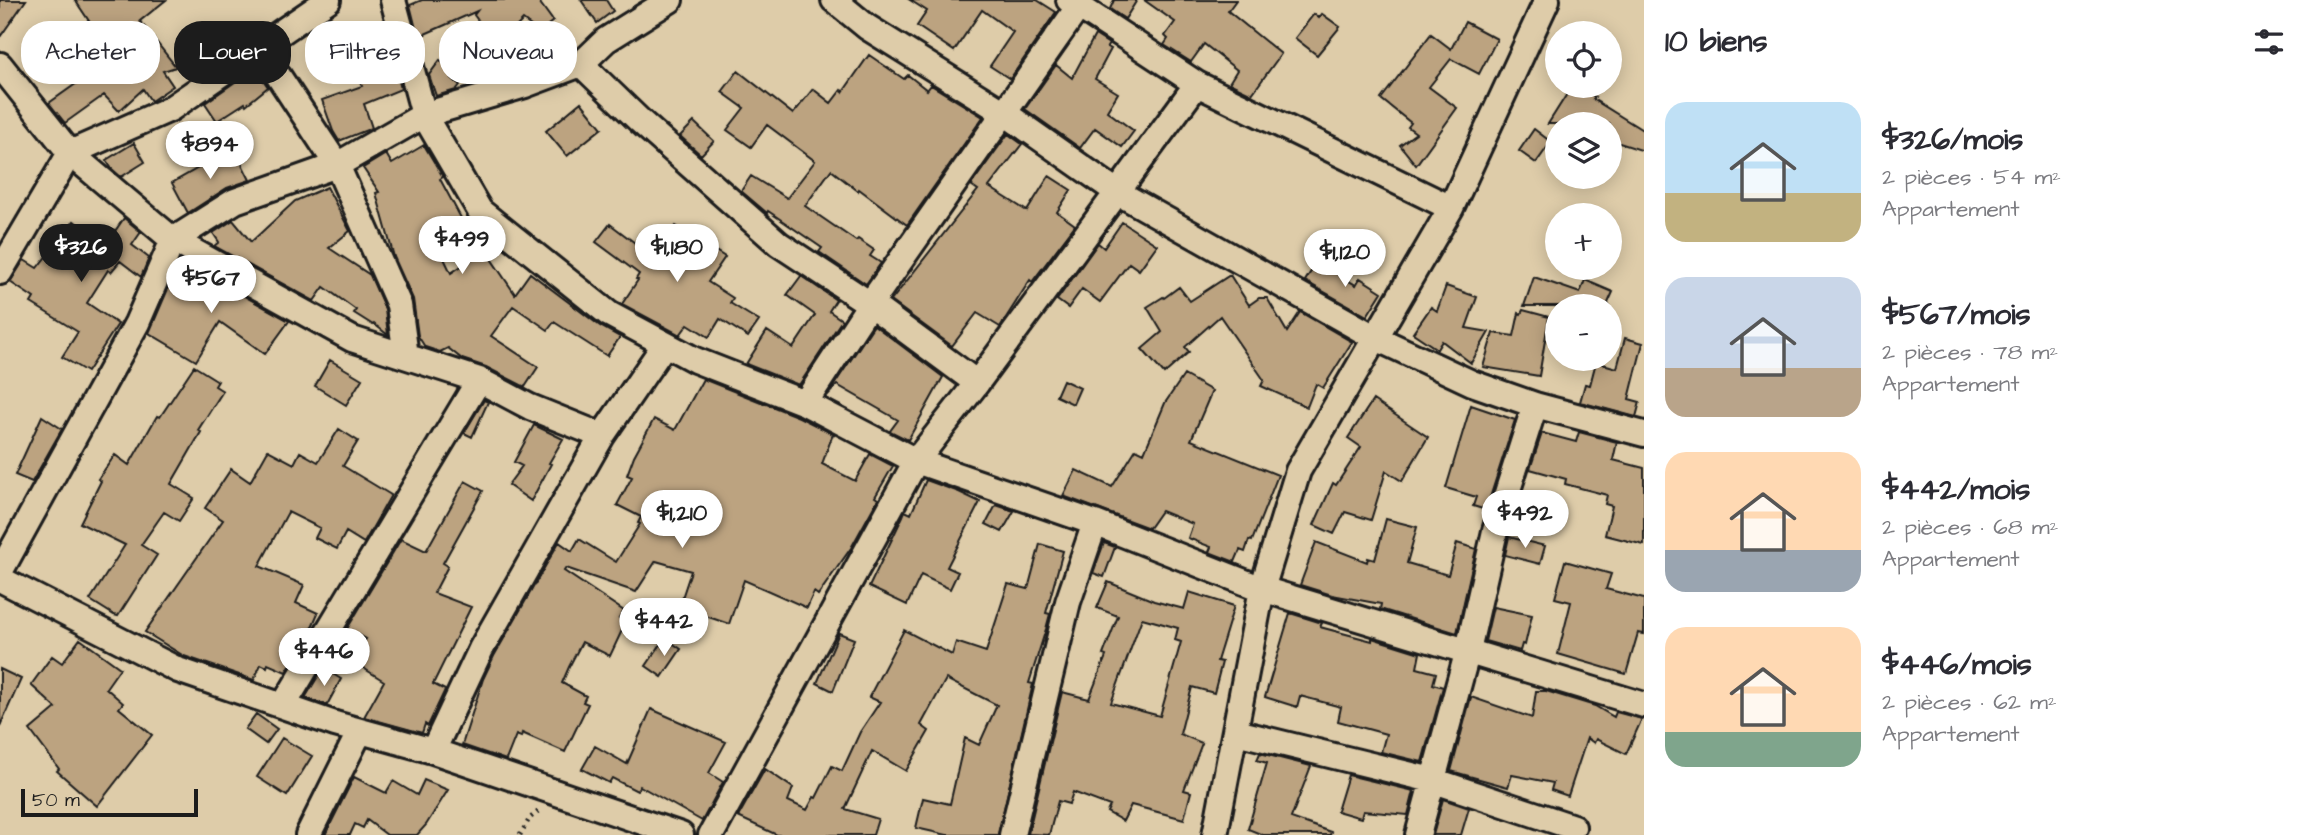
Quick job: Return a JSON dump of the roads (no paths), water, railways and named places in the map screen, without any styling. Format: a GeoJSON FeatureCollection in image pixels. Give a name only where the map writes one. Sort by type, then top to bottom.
{"type":"FeatureCollection","features":[{"type":"Feature","properties":{"kind":"street"},"geometry":{"type":"LineString","coordinates":[[291,26],[328,0]]}},
{"type":"Feature","properties":{"kind":"street"},"geometry":{"type":"LineString","coordinates":[[393,0],[424,115],[480,211],[609,314],[695,360],[806,403],[916,461],[1095,523],[1262,589],[1644,705]]}},
{"type":"Feature","properties":{"kind":"street"},"geometry":{"type":"LineString","coordinates":[[0,572],[137,323],[173,240],[235,201],[337,165],[424,115],[525,85],[581,64],[606,40],[670,0]]}},
{"type":"Feature","properties":{"kind":"street"},"geometry":{"type":"LineString","coordinates":[[834,0],[867,27],[1003,112],[1117,192],[1376,338],[1472,383],[1535,405],[1644,434]]}},
{"type":"Feature","properties":{"kind":"street"},"geometry":{"type":"LineString","coordinates":[[1214,835],[1262,589],[1298,471],[1451,208],[1547,0]]}},
{"type":"Feature","properties":{"kind":"street"},"geometry":{"type":"LineString","coordinates":[[806,403],[1074,3],[1197,85],[1451,208]]}},
{"type":"Feature","properties":{"kind":"street"},"geometry":{"type":"LineString","coordinates":[[581,64],[640,121],[779,244],[870,304],[977,383]]}},
{"type":"Feature","properties":{"kind":"street"},"geometry":{"type":"LineString","coordinates":[[0,65],[70,153],[173,240],[352,339],[479,380],[530,407],[602,436]]}},
{"type":"Feature","properties":{"kind":"street"},"geometry":{"type":"LineString","coordinates":[[0,272],[70,153],[170,109],[207,84]]}},
{"type":"Feature","properties":{"kind":"street"},"geometry":{"type":"LineString","coordinates":[[284,84],[337,165],[399,305],[405,356]]}},
{"type":"Feature","properties":{"kind":"street"},"geometry":{"type":"LineString","coordinates":[[711,835],[916,461],[977,383],[1197,85]]}},
{"type":"Feature","properties":{"kind":"street"},"geometry":{"type":"LineString","coordinates":[[433,751],[481,649],[602,436],[665,344]]}},
{"type":"Feature","properties":{"kind":"street"},"geometry":{"type":"LineString","coordinates":[[283,706],[479,380]]}},
{"type":"Feature","properties":{"kind":"street"},"geometry":{"type":"LineString","coordinates":[[1419,835],[1468,650],[1495,531],[1535,405]]}},
{"type":"Feature","properties":{"kind":"street"},"geometry":{"type":"LineString","coordinates":[[1012,835],[1068,602],[1095,523]]}},
{"type":"Feature","properties":{"kind":"street"},"geometry":{"type":"LineString","coordinates":[[0,579],[178,670],[360,731],[433,751],[681,835]]}},
{"type":"Feature","properties":{"kind":"street"},"geometry":{"type":"LineString","coordinates":[[308,835],[360,731]]}},
{"type":"Feature","properties":{"kind":"street"},"geometry":{"type":"LineString","coordinates":[[1236,732],[1432,780],[1573,827]]}}]}
